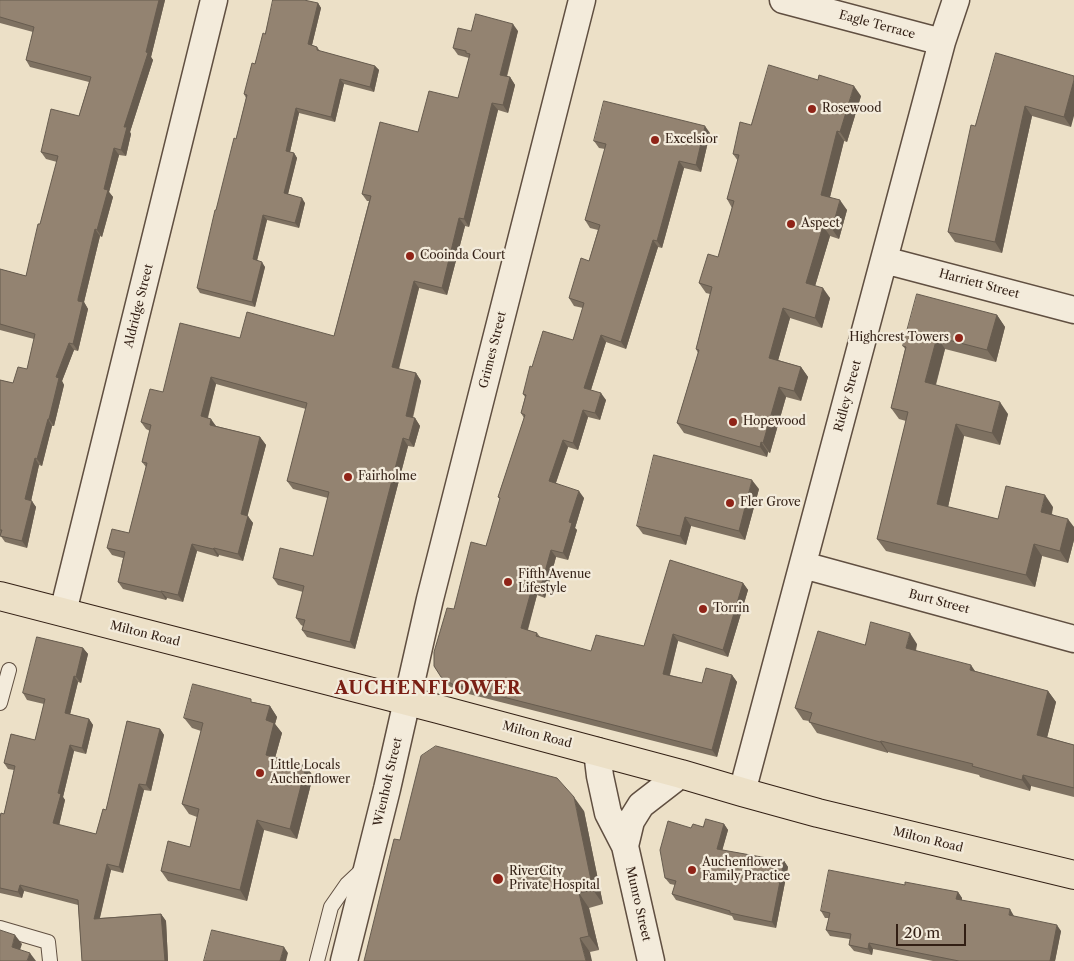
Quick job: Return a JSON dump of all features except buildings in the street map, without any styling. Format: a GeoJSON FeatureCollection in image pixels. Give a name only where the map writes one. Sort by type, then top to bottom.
{"type":"FeatureCollection","features":[{"type":"Feature","properties":{"kind":"main road","name":"Milton Road"},"geometry":{"type":"LineString","coordinates":[[0,596],[597,751],[818,812],[1074,875]]}},
{"type":"Feature","properties":{"kind":"street","name":"Aldridge Street"},"geometry":{"type":"LineString","coordinates":[[63,612],[214,0]]}},
{"type":"Feature","properties":{"kind":"street","name":"Grimes Street"},"geometry":{"type":"LineString","coordinates":[[407,701],[430,599],[582,0]]}},
{"type":"Feature","properties":{"kind":"street","name":"Eagle Terrace"},"geometry":{"type":"LineString","coordinates":[[783,0],[942,42]]}},
{"type":"Feature","properties":{"kind":"street","name":"Ridley Street"},"geometry":{"type":"LineString","coordinates":[[742,792],[942,42],[956,0]]}},
{"type":"Feature","properties":{"kind":"street","name":"Harriett Street"},"geometry":{"type":"LineString","coordinates":[[884,260],[1074,310]]}},
{"type":"Feature","properties":{"kind":"street","name":"Burt Street"},"geometry":{"type":"LineString","coordinates":[[803,565],[1074,639]]}},
{"type":"Feature","properties":{"kind":"street","name":"Wienholt Street"},"geometry":{"type":"LineString","coordinates":[[344,961],[388,788],[407,701]]}},
{"type":"Feature","properties":{"kind":"street","name":"Munro Street"},"geometry":{"type":"LineString","coordinates":[[597,751],[608,813],[625,846],[651,961]]}},
{"type":"Feature","properties":{"kind":"street","name":"Munro Street"},"geometry":{"type":"LineString","coordinates":[[625,846],[631,821],[641,806],[681,774]]}},
{"type":"Feature","properties":{"kind":"lane"},"geometry":{"type":"LineString","coordinates":[[0,703],[9,670]]}},
{"type":"Feature","properties":{"kind":"lane"},"geometry":{"type":"LineString","coordinates":[[317,961],[331,908],[346,884],[369,864]]}},
{"type":"Feature","properties":{"kind":"lane"},"geometry":{"type":"LineString","coordinates":[[0,928],[52,942],[50,961]]}},
{"type":"Feature","properties":{"kind":"place","name":"Rosewood"},"geometry":{"type":"Point","coordinates":[812,109]}},
{"type":"Feature","properties":{"kind":"place","name":"Excelsior"},"geometry":{"type":"Point","coordinates":[655,140]}},
{"type":"Feature","properties":{"kind":"place","name":"Aspect"},"geometry":{"type":"Point","coordinates":[791,224]}},
{"type":"Feature","properties":{"kind":"place","name":"Cooinda Court"},"geometry":{"type":"Point","coordinates":[410,256]}},
{"type":"Feature","properties":{"kind":"place","name":"Highcrest Towers"},"geometry":{"type":"Point","coordinates":[959,338]}},
{"type":"Feature","properties":{"kind":"place","name":"Hopewood"},"geometry":{"type":"Point","coordinates":[733,422]}},
{"type":"Feature","properties":{"kind":"place","name":"Fairholme"},"geometry":{"type":"Point","coordinates":[348,477]}},
{"type":"Feature","properties":{"kind":"place","name":"Fler Grove"},"geometry":{"type":"Point","coordinates":[730,503]}},
{"type":"Feature","properties":{"kind":"place","name":"Fifth Avenue Lifestyle"},"geometry":{"type":"Point","coordinates":[508,582]}},
{"type":"Feature","properties":{"kind":"place","name":"Torrin"},"geometry":{"type":"Point","coordinates":[703,609]}},
{"type":"Feature","properties":{"kind":"place","name":"Little Locals Auchenflower"},"geometry":{"type":"Point","coordinates":[260,773]}},
{"type":"Feature","properties":{"kind":"place","name":"Auchenflower Family Practice"},"geometry":{"type":"Point","coordinates":[692,870]}},
{"type":"Feature","properties":{"kind":"place","name":"RiverCity Private Hospital"},"geometry":{"type":"Point","coordinates":[498,879]}},
{"type":"Feature","properties":{"kind":"district","name":"AUCHENFLOWER"},"geometry":{"type":"Point","coordinates":[428,689]}}]}
